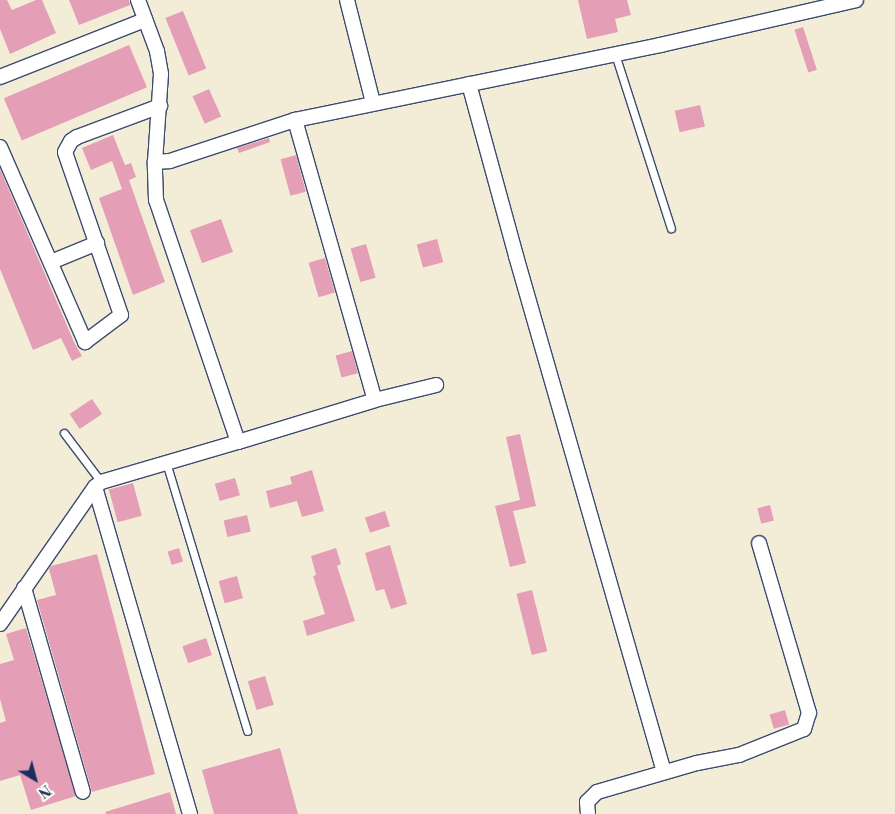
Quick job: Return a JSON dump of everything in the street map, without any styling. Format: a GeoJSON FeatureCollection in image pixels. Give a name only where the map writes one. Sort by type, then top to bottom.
{"type":"FeatureCollection","features":[{"type":"Feature","properties":{"kind":"street"},"geometry":{"type":"LineString","coordinates":[[138,0],[157,51],[161,74],[155,162],[156,200],[238,442]]}},
{"type":"Feature","properties":{"kind":"street"},"geometry":{"type":"LineString","coordinates":[[347,0],[373,103]]}},
{"type":"Feature","properties":{"kind":"street"},"geometry":{"type":"LineString","coordinates":[[155,162],[170,161],[295,120],[615,54],[856,0]]}},
{"type":"Feature","properties":{"kind":"street"},"geometry":{"type":"LineString","coordinates":[[0,77],[145,20]]}},
{"type":"Feature","properties":{"kind":"street"},"geometry":{"type":"LineString","coordinates":[[469,84],[516,256],[664,772]]}},
{"type":"Feature","properties":{"kind":"street"},"geometry":{"type":"LineString","coordinates":[[0,148],[85,342],[121,315],[65,152],[67,146],[77,137],[160,106]]}},
{"type":"Feature","properties":{"kind":"street"},"geometry":{"type":"LineString","coordinates":[[295,120],[375,400]]}},
{"type":"Feature","properties":{"kind":"street"},"geometry":{"type":"LineString","coordinates":[[50,262],[96,243]]}},
{"type":"Feature","properties":{"kind":"street"},"geometry":{"type":"LineString","coordinates":[[0,624],[98,485],[166,462],[375,400],[436,385]]}},
{"type":"Feature","properties":{"kind":"street"},"geometry":{"type":"LineString","coordinates":[[98,485],[190,814]]}},
{"type":"Feature","properties":{"kind":"street"},"geometry":{"type":"LineString","coordinates":[[588,814],[587,802],[597,792],[664,772],[739,755],[804,729],[809,714],[759,543]]}},
{"type":"Feature","properties":{"kind":"street"},"geometry":{"type":"LineString","coordinates":[[24,588],[83,792]]}},
{"type":"Feature","properties":{"kind":"lane"},"geometry":{"type":"LineString","coordinates":[[615,54],[671,228]]}},
{"type":"Feature","properties":{"kind":"lane"},"geometry":{"type":"LineString","coordinates":[[64,433],[98,485]]}},
{"type":"Feature","properties":{"kind":"lane"},"geometry":{"type":"LineString","coordinates":[[166,462],[247,731]]}},
{"type":"Feature","properties":{"kind":"building"},"geometry":{"type":"Polygon","coordinates":[[[0,0],[7,0],[12,10],[36,0],[42,0],[56,33],[10,54],[0,29],[0,0]]]}},
{"type":"Feature","properties":{"kind":"building"},"geometry":{"type":"Polygon","coordinates":[[[69,0],[129,0],[130,5],[79,25],[69,0]]]}},
{"type":"Feature","properties":{"kind":"building"},"geometry":{"type":"Polygon","coordinates":[[[578,0],[627,0],[631,15],[615,19],[618,32],[587,39],[578,0]]]}},
{"type":"Feature","properties":{"kind":"building"},"geometry":{"type":"Polygon","coordinates":[[[183,11],[206,68],[189,76],[165,18],[183,11]]]}},
{"type":"Feature","properties":{"kind":"building"},"geometry":{"type":"Polygon","coordinates":[[[803,27],[817,70],[808,73],[794,30],[803,27]]]}},
{"type":"Feature","properties":{"kind":"building"},"geometry":{"type":"Polygon","coordinates":[[[129,45],[147,87],[22,140],[4,98],[129,45]]]}},
{"type":"Feature","properties":{"kind":"building"},"geometry":{"type":"Polygon","coordinates":[[[209,89],[221,116],[205,124],[193,96],[209,89]]]}},
{"type":"Feature","properties":{"kind":"building"},"geometry":{"type":"Polygon","coordinates":[[[700,105],[705,126],[680,132],[675,111],[700,105]]]}},
{"type":"Feature","properties":{"kind":"building"},"geometry":{"type":"Polygon","coordinates":[[[113,135],[125,165],[131,163],[136,177],[129,180],[165,282],[133,295],[99,198],[122,189],[112,161],[91,170],[82,148],[113,135]]]}},
{"type":"Feature","properties":{"kind":"building"},"geometry":{"type":"Polygon","coordinates":[[[269,138],[270,142],[239,153],[237,148],[269,138]]]}},
{"type":"Feature","properties":{"kind":"building"},"geometry":{"type":"Polygon","coordinates":[[[296,155],[306,192],[290,196],[281,159],[296,155]]]}},
{"type":"Feature","properties":{"kind":"building"},"geometry":{"type":"Polygon","coordinates":[[[0,169],[74,342],[82,356],[72,361],[61,338],[33,350],[0,269],[0,169]]]}},
{"type":"Feature","properties":{"kind":"building"},"geometry":{"type":"Polygon","coordinates":[[[221,219],[233,252],[202,263],[190,230],[221,219]]]}},
{"type":"Feature","properties":{"kind":"building"},"geometry":{"type":"Polygon","coordinates":[[[437,239],[443,262],[423,268],[417,244],[437,239]]]}},
{"type":"Feature","properties":{"kind":"building"},"geometry":{"type":"Polygon","coordinates":[[[366,244],[376,278],[360,282],[351,248],[366,244]]]}},
{"type":"Feature","properties":{"kind":"building"},"geometry":{"type":"Polygon","coordinates":[[[325,258],[335,293],[319,297],[309,263],[325,258]]]}},
{"type":"Feature","properties":{"kind":"building"},"geometry":{"type":"Polygon","coordinates":[[[352,351],[358,373],[342,378],[336,355],[352,351]]]}},
{"type":"Feature","properties":{"kind":"building"},"geometry":{"type":"Polygon","coordinates":[[[92,399],[102,414],[80,429],[70,414],[92,399]]]}},
{"type":"Feature","properties":{"kind":"building"},"geometry":{"type":"Polygon","coordinates":[[[520,434],[536,506],[513,511],[526,563],[510,567],[495,506],[520,500],[506,437],[520,434]]]}},
{"type":"Feature","properties":{"kind":"building"},"geometry":{"type":"Polygon","coordinates":[[[312,470],[324,511],[302,517],[297,501],[270,508],[266,491],[292,484],[290,477],[312,470]]]}},
{"type":"Feature","properties":{"kind":"building"},"geometry":{"type":"Polygon","coordinates":[[[235,478],[240,495],[220,501],[215,484],[235,478]]]}},
{"type":"Feature","properties":{"kind":"building"},"geometry":{"type":"Polygon","coordinates":[[[133,483],[142,516],[118,522],[109,489],[133,483]]]}},
{"type":"Feature","properties":{"kind":"building"},"geometry":{"type":"Polygon","coordinates":[[[770,505],[774,521],[761,524],[757,508],[770,505]]]}},
{"type":"Feature","properties":{"kind":"building"},"geometry":{"type":"Polygon","coordinates":[[[385,511],[390,526],[370,533],[365,517],[385,511]]]}},
{"type":"Feature","properties":{"kind":"building"},"geometry":{"type":"Polygon","coordinates":[[[247,515],[251,532],[227,537],[224,520],[247,515]]]}},
{"type":"Feature","properties":{"kind":"building"},"geometry":{"type":"Polygon","coordinates":[[[390,545],[407,604],[391,609],[384,589],[376,591],[365,553],[390,545]]]}},
{"type":"Feature","properties":{"kind":"building"},"geometry":{"type":"Polygon","coordinates":[[[179,548],[183,561],[172,565],[168,552],[179,548]]]}},
{"type":"Feature","properties":{"kind":"building"},"geometry":{"type":"Polygon","coordinates":[[[336,548],[341,564],[337,566],[355,621],[307,636],[303,621],[325,614],[313,576],[316,575],[311,556],[336,548]]]}},
{"type":"Feature","properties":{"kind":"building"},"geometry":{"type":"Polygon","coordinates":[[[97,554],[155,774],[92,792],[37,600],[56,595],[49,569],[51,566],[97,554]]]}},
{"type":"Feature","properties":{"kind":"building"},"geometry":{"type":"Polygon","coordinates":[[[237,576],[243,598],[225,603],[219,581],[237,576]]]}},
{"type":"Feature","properties":{"kind":"building"},"geometry":{"type":"Polygon","coordinates":[[[532,590],[547,651],[532,655],[516,594],[532,590]]]}},
{"type":"Feature","properties":{"kind":"building"},"geometry":{"type":"Polygon","coordinates":[[[26,628],[76,796],[31,810],[20,775],[0,781],[0,723],[6,721],[0,699],[0,664],[14,660],[6,634],[26,628]]]}},
{"type":"Feature","properties":{"kind":"building"},"geometry":{"type":"Polygon","coordinates":[[[206,638],[212,655],[188,663],[182,646],[206,638]]]}},
{"type":"Feature","properties":{"kind":"building"},"geometry":{"type":"Polygon","coordinates":[[[265,676],[274,705],[257,710],[248,681],[265,676]]]}},
{"type":"Feature","properties":{"kind":"building"},"geometry":{"type":"Polygon","coordinates":[[[785,710],[789,724],[774,729],[770,714],[785,710]]]}},
{"type":"Feature","properties":{"kind":"building"},"geometry":{"type":"Polygon","coordinates":[[[280,748],[298,814],[214,814],[202,770],[280,748]]]}},
{"type":"Feature","properties":{"kind":"building"},"geometry":{"type":"Polygon","coordinates":[[[170,792],[176,814],[106,814],[105,812],[170,792]]]}}]}
